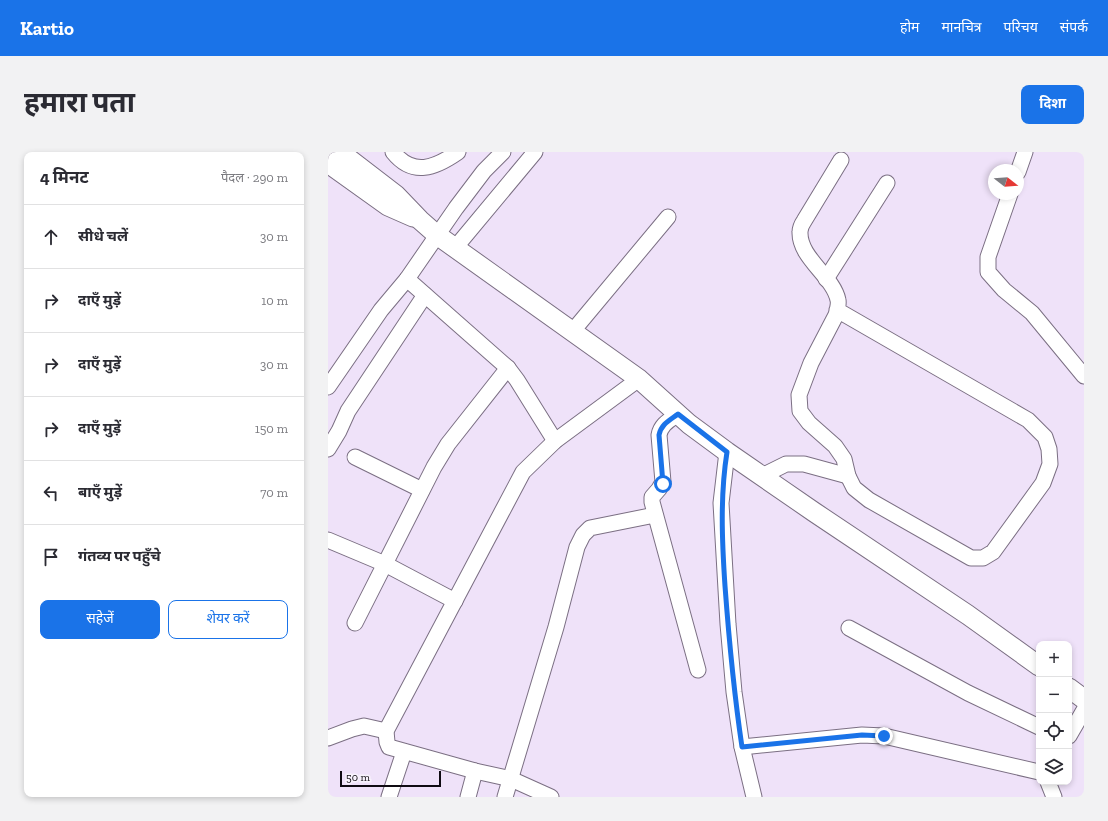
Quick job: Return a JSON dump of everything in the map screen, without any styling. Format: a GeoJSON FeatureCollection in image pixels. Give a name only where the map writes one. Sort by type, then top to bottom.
{"type":"FeatureCollection","features":[{"type":"Feature","properties":{"kind":"main road"},"geometry":{"type":"LineString","coordinates":[[340,152],[396,195],[437,235],[639,379],[678,414],[727,452],[968,614],[1036,664]]}},
{"type":"Feature","properties":{"kind":"main road"},"geometry":{"type":"LineString","coordinates":[[328,162],[388,206],[420,220]]}},
{"type":"Feature","properties":{"kind":"main road"},"geometry":{"type":"LineString","coordinates":[[1072,690],[1084,699]]}},
{"type":"Feature","properties":{"kind":"street"},"geometry":{"type":"LineString","coordinates":[[392,152],[400,160],[414,168],[428,168],[446,161],[458,152]]}},
{"type":"Feature","properties":{"kind":"street"},"geometry":{"type":"LineString","coordinates":[[328,387],[381,310],[407,279],[484,171],[503,152]]}},
{"type":"Feature","properties":{"kind":"street"},"geometry":{"type":"LineString","coordinates":[[455,248],[535,152]]}},
{"type":"Feature","properties":{"kind":"street"},"geometry":{"type":"LineString","coordinates":[[1021,164],[1025,152]]}},
{"type":"Feature","properties":{"kind":"street"},"geometry":{"type":"LineString","coordinates":[[837,310],[1028,420],[1045,437],[1049,449],[1050,464],[1043,483],[993,552],[983,558],[971,558],[869,500],[854,488],[848,476],[844,459],[835,446],[809,423],[800,411],[799,395],[811,363],[836,315],[837,310],[839,301],[834,289],[808,256],[801,241],[800,231],[804,221],[841,160]]}},
{"type":"Feature","properties":{"kind":"street"},"geometry":{"type":"LineString","coordinates":[[826,279],[887,183]]}},
{"type":"Feature","properties":{"kind":"street"},"geometry":{"type":"LineString","coordinates":[[1008,200],[988,257],[988,272],[1004,290],[1032,313],[1084,376]]}},
{"type":"Feature","properties":{"kind":"street"},"geometry":{"type":"LineString","coordinates":[[572,332],[668,217]]}},
{"type":"Feature","properties":{"kind":"street"},"geometry":{"type":"LineString","coordinates":[[407,279],[508,368],[555,441]]}},
{"type":"Feature","properties":{"kind":"street"},"geometry":{"type":"LineString","coordinates":[[328,449],[339,431],[348,411],[425,295]]}},
{"type":"Feature","properties":{"kind":"street"},"geometry":{"type":"LineString","coordinates":[[355,623],[422,490],[448,444],[508,368]]}},
{"type":"Feature","properties":{"kind":"street"},"geometry":{"type":"LineString","coordinates":[[551,797],[510,779],[475,771],[389,747],[386,742],[386,731],[523,472],[555,441],[639,379]]}},
{"type":"Feature","properties":{"kind":"street"},"geometry":{"type":"LineString","coordinates":[[678,414],[660,430],[659,435],[663,482],[652,496],[655,515],[698,670]]}},
{"type":"Feature","properties":{"kind":"street"},"geometry":{"type":"LineString","coordinates":[[727,452],[721,503],[724,567],[734,692],[742,747],[754,797]]}},
{"type":"Feature","properties":{"kind":"street"},"geometry":{"type":"LineString","coordinates":[[355,457],[422,490]]}},
{"type":"Feature","properties":{"kind":"street"},"geometry":{"type":"LineString","coordinates":[[762,476],[786,464],[804,464],[848,476]]}},
{"type":"Feature","properties":{"kind":"street"},"geometry":{"type":"LineString","coordinates":[[505,797],[556,627],[577,547],[582,535],[590,528],[655,515]]}},
{"type":"Feature","properties":{"kind":"street"},"geometry":{"type":"LineString","coordinates":[[328,540],[385,564],[454,601]]}},
{"type":"Feature","properties":{"kind":"street"},"geometry":{"type":"LineString","coordinates":[[849,628],[968,693],[1036,726]]}},
{"type":"Feature","properties":{"kind":"street"},"geometry":{"type":"LineString","coordinates":[[1072,731],[1084,710]]}},
{"type":"Feature","properties":{"kind":"street"},"geometry":{"type":"LineString","coordinates":[[328,738],[364,726],[386,731]]}},
{"type":"Feature","properties":{"kind":"street"},"geometry":{"type":"LineString","coordinates":[[742,747],[862,735],[884,736],[1036,771]]}},
{"type":"Feature","properties":{"kind":"street"},"geometry":{"type":"LineString","coordinates":[[389,797],[404,752]]}},
{"type":"Feature","properties":{"kind":"street"},"geometry":{"type":"LineString","coordinates":[[468,797],[475,771]]}},
{"type":"Feature","properties":{"kind":"street"},"geometry":{"type":"LineString","coordinates":[[1049,785],[1054,797]]}},
{"type":"Feature","properties":{"kind":"route"},"geometry":{"type":"LineString","coordinates":[[663,484],[659,435],[660,430],[678,414],[727,452],[724,466],[721,503],[724,567],[734,692],[742,747],[862,735],[884,736]]}}]}
